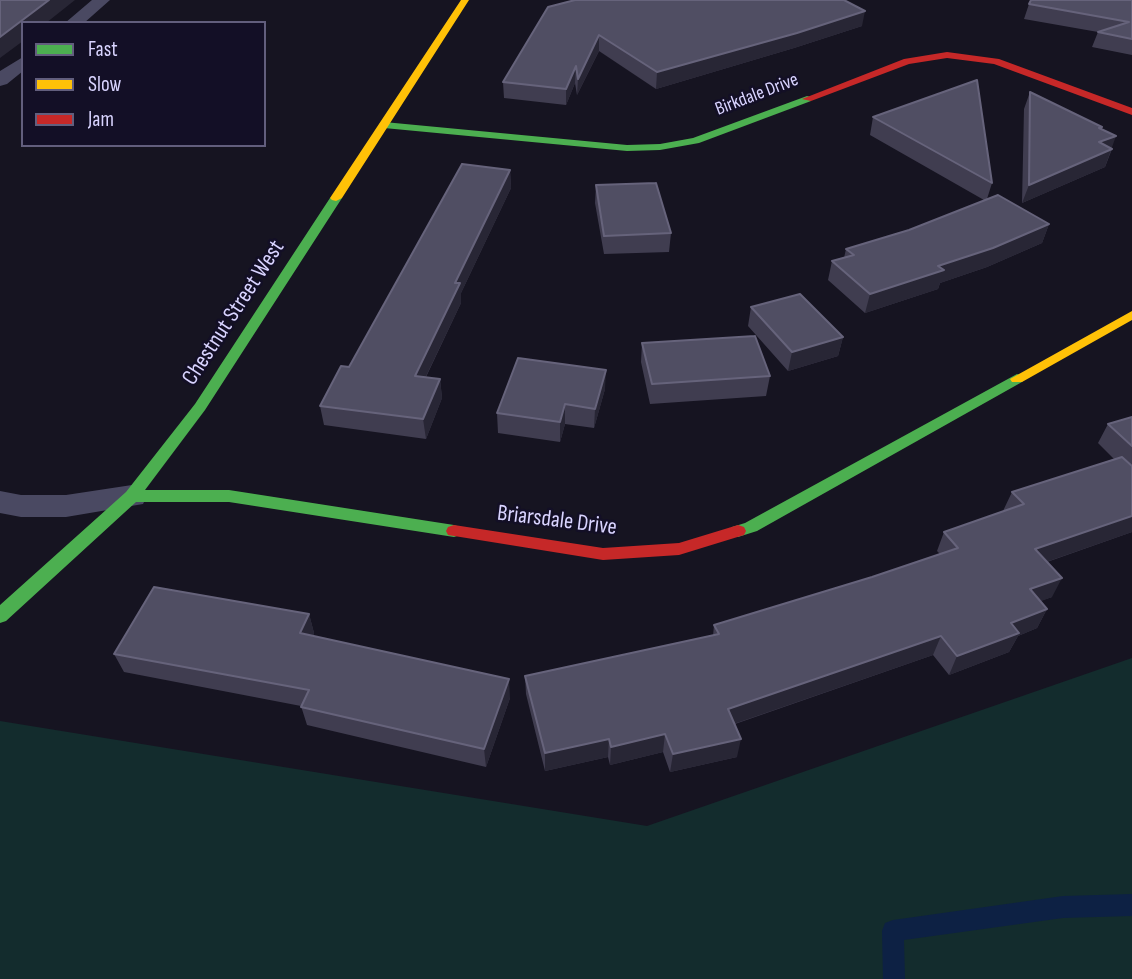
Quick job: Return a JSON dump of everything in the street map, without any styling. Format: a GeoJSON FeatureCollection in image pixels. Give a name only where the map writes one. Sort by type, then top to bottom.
{"type":"FeatureCollection","features":[{"type":"Feature","properties":{"kind":"street","name":"Chestnut Street West"},"geometry":{"type":"LineString","coordinates":[[0,616],[132,496],[200,407],[465,0]]}},
{"type":"Feature","properties":{"kind":"street","name":"Birkdale Drive"},"geometry":{"type":"LineString","coordinates":[[384,125],[627,148],[660,147],[695,141],[907,61],[947,55],[996,61],[1132,112]]}},
{"type":"Feature","properties":{"kind":"street","name":"Briarsdale Drive"},"geometry":{"type":"LineString","coordinates":[[132,496],[229,496],[603,554],[679,549],[751,527],[1132,315]]}},
{"type":"Feature","properties":{"kind":"lane"},"geometry":{"type":"LineString","coordinates":[[76,21],[102,0]]}},
{"type":"Feature","properties":{"kind":"lane"},"geometry":{"type":"LineString","coordinates":[[0,80],[21,64]]}},
{"type":"Feature","properties":{"kind":"lane"},"geometry":{"type":"LineString","coordinates":[[0,502],[21,506],[66,506],[132,496]]}},
{"type":"Feature","properties":{"kind":"green space"},"geometry":{"type":"Polygon","coordinates":[[[1132,658],[1132,979],[0,979],[0,721],[647,826],[1132,658]]]}},
{"type":"Feature","properties":{"kind":"building"},"geometry":{"type":"Polygon","coordinates":[[[0,0],[49,0],[21,21],[0,37],[0,0]]]}},
{"type":"Feature","properties":{"kind":"building"},"geometry":{"type":"Polygon","coordinates":[[[575,0],[844,0],[865,11],[657,72],[599,35],[578,79],[576,66],[566,89],[503,82],[548,7],[575,0]]]}},
{"type":"Feature","properties":{"kind":"building"},"geometry":{"type":"Polygon","coordinates":[[[1031,0],[1132,0],[1132,39],[1098,32],[1129,22],[1029,4],[1031,0]]]}},
{"type":"Feature","properties":{"kind":"building"},"geometry":{"type":"Polygon","coordinates":[[[977,80],[992,183],[873,117],[977,80]]]}},
{"type":"Feature","properties":{"kind":"building"},"geometry":{"type":"Polygon","coordinates":[[[1030,92],[1116,136],[1099,142],[1112,149],[1029,185],[1030,92]]]}},
{"type":"Feature","properties":{"kind":"building"},"geometry":{"type":"Polygon","coordinates":[[[462,164],[510,170],[455,283],[460,283],[415,376],[440,379],[423,419],[320,406],[341,366],[349,367],[462,164]]]}},
{"type":"Feature","properties":{"kind":"building"},"geometry":{"type":"Polygon","coordinates":[[[656,183],[671,233],[604,236],[596,185],[656,183]]]}},
{"type":"Feature","properties":{"kind":"building"},"geometry":{"type":"Polygon","coordinates":[[[998,195],[1049,224],[993,248],[938,266],[944,270],[870,294],[832,261],[854,255],[846,249],[909,230],[998,195]]]}},
{"type":"Feature","properties":{"kind":"building"},"geometry":{"type":"Polygon","coordinates":[[[800,294],[843,337],[792,352],[751,307],[800,294]]]}},
{"type":"Feature","properties":{"kind":"building"},"geometry":{"type":"Polygon","coordinates":[[[755,336],[770,376],[652,384],[642,343],[755,336]]]}},
{"type":"Feature","properties":{"kind":"building"},"geometry":{"type":"Polygon","coordinates":[[[518,358],[606,370],[595,409],[565,404],[560,422],[497,413],[518,358]]]}},
{"type":"Feature","properties":{"kind":"building"},"geometry":{"type":"Polygon","coordinates":[[[1132,417],[1132,446],[1108,424],[1132,417]]]}},
{"type":"Feature","properties":{"kind":"building"},"geometry":{"type":"Polygon","coordinates":[[[1122,457],[1132,466],[1132,516],[1035,549],[1062,578],[1030,589],[1047,609],[1011,623],[1019,633],[957,656],[941,636],[728,709],[741,739],[673,754],[665,734],[611,747],[609,739],[545,753],[525,676],[719,634],[714,625],[958,548],[944,532],[1024,504],[1012,492],[1122,457]]]}},
{"type":"Feature","properties":{"kind":"building"},"geometry":{"type":"Polygon","coordinates":[[[154,587],[309,614],[300,633],[509,679],[484,749],[301,707],[309,690],[114,654],[154,587]]]}},
{"type":"Feature","properties":{"kind":"waterway"},"geometry":{"type":"LineString","coordinates":[[894,979],[893,931],[1063,907],[1132,905]]}},
{"type":"Feature","properties":{"kind":"traffic: fast"},"geometry":{"type":"LineString","coordinates":[[384,125],[627,148],[660,147],[695,141],[807,99]]}},
{"type":"Feature","properties":{"kind":"traffic: fast"},"geometry":{"type":"LineString","coordinates":[[0,616],[132,496],[200,407],[336,198]]}},
{"type":"Feature","properties":{"kind":"traffic: fast"},"geometry":{"type":"LineString","coordinates":[[738,531],[751,527],[1017,379]]}},
{"type":"Feature","properties":{"kind":"traffic: fast"},"geometry":{"type":"LineString","coordinates":[[132,496],[229,496],[454,531]]}},
{"type":"Feature","properties":{"kind":"traffic: slow"},"geometry":{"type":"LineString","coordinates":[[336,198],[465,0]]}},
{"type":"Feature","properties":{"kind":"traffic: slow"},"geometry":{"type":"LineString","coordinates":[[1017,379],[1132,315]]}},
{"type":"Feature","properties":{"kind":"traffic: jam"},"geometry":{"type":"LineString","coordinates":[[807,99],[907,61],[947,55],[996,61],[1132,112]]}},
{"type":"Feature","properties":{"kind":"traffic: jam"},"geometry":{"type":"LineString","coordinates":[[454,531],[603,554],[679,549],[738,531]]}}]}
